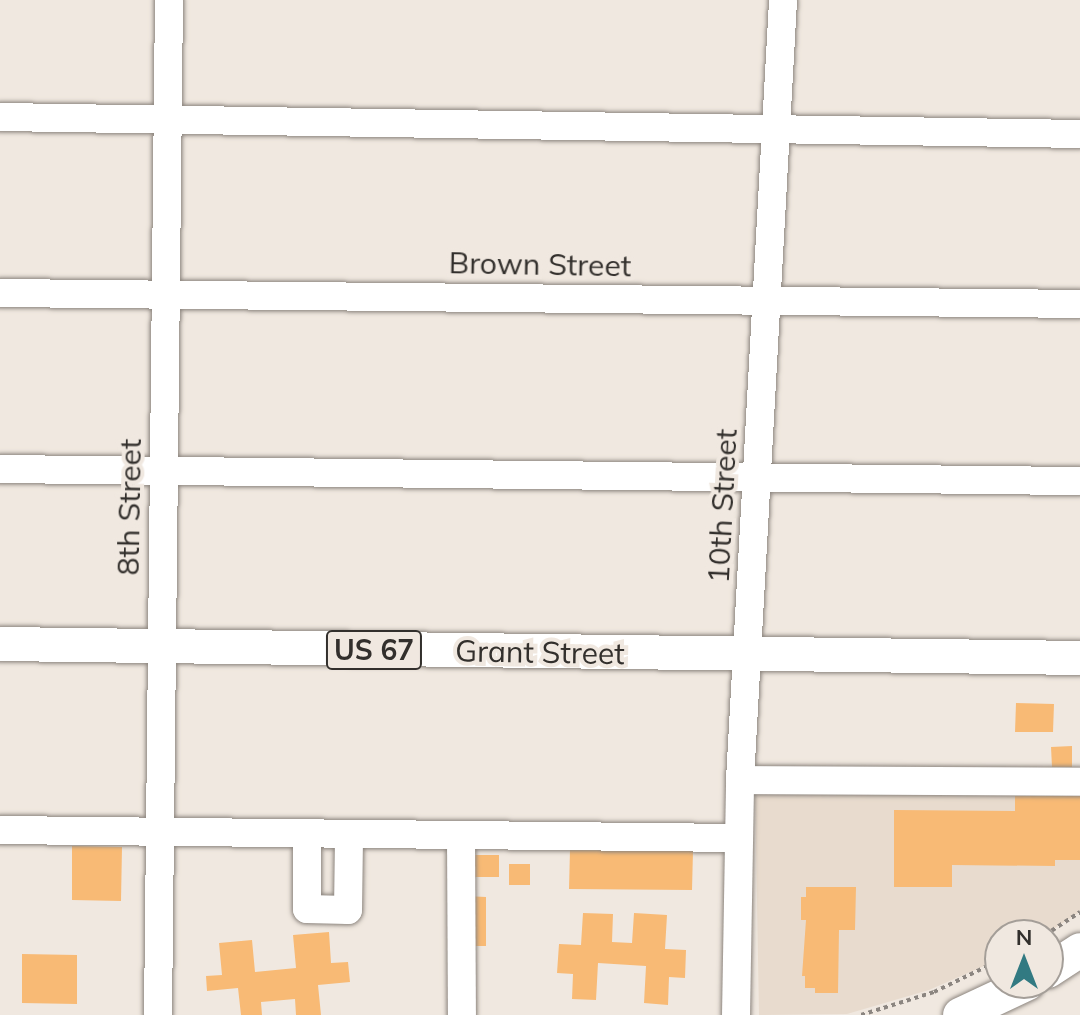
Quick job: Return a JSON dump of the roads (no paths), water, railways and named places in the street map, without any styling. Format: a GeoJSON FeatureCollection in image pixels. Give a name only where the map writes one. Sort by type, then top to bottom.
{"type":"FeatureCollection","features":[{"type":"Feature","properties":{"kind":"main road","name":"Grant Street"},"geometry":{"type":"LineString","coordinates":[[0,644],[1080,658]]}},
{"type":"Feature","properties":{"kind":"main road"},"geometry":{"type":"LineString","coordinates":[[960,1015],[994,999]]}},
{"type":"Feature","properties":{"kind":"street","name":"8th Street"},"geometry":{"type":"LineString","coordinates":[[158,1015],[169,0]]}},
{"type":"Feature","properties":{"kind":"street","name":"10th Street"},"geometry":{"type":"LineString","coordinates":[[736,1015],[740,780],[783,0]]}},
{"type":"Feature","properties":{"kind":"street"},"geometry":{"type":"LineString","coordinates":[[0,117],[1080,134]]}},
{"type":"Feature","properties":{"kind":"street","name":"Brown Street"},"geometry":{"type":"LineString","coordinates":[[0,293],[1080,304]]}},
{"type":"Feature","properties":{"kind":"street"},"geometry":{"type":"LineString","coordinates":[[0,469],[1080,481]]}},
{"type":"Feature","properties":{"kind":"street"},"geometry":{"type":"LineString","coordinates":[[740,780],[1080,782]]}},
{"type":"Feature","properties":{"kind":"street"},"geometry":{"type":"LineString","coordinates":[[0,830],[739,838]]}},
{"type":"Feature","properties":{"kind":"street"},"geometry":{"type":"LineString","coordinates":[[307,834],[307,909],[348,910],[349,835]]}},
{"type":"Feature","properties":{"kind":"street"},"geometry":{"type":"LineString","coordinates":[[461,836],[462,1015]]}}]}
